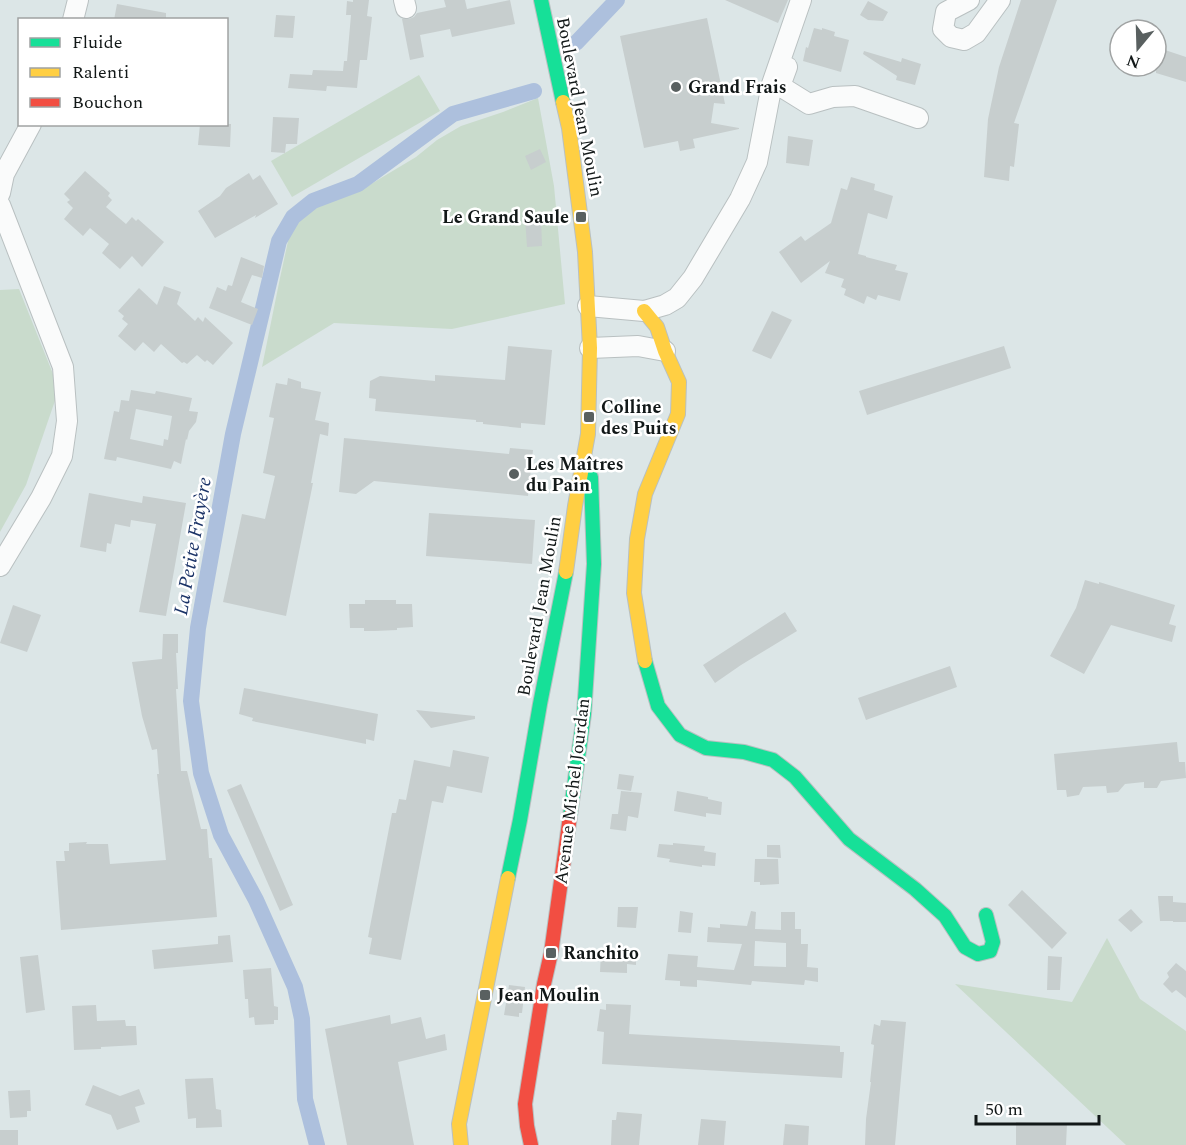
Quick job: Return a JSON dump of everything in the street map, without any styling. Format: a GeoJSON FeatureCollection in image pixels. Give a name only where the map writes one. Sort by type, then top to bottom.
{"type":"FeatureCollection","features":[{"type":"Feature","properties":{"kind":"main road","name":"Boulevard Jean Moulin"},"geometry":{"type":"LineString","coordinates":[[460,1145],[459,1124],[565,580],[588,434],[590,348],[581,217],[570,137],[541,0]]}},
{"type":"Feature","properties":{"kind":"main road"},"geometry":{"type":"LineString","coordinates":[[644,311],[657,327],[679,382],[678,414],[645,494],[637,539],[634,593],[643,653],[658,706],[680,735],[706,748],[744,752],[773,760],[795,777],[849,839],[915,889],[945,916],[965,947],[978,954],[990,951],[993,942],[986,915]]}},
{"type":"Feature","properties":{"kind":"main road","name":"Avenue Michel Jourdan"},"geometry":{"type":"LineString","coordinates":[[531,1145],[526,1126],[525,1104],[551,953],[584,714],[588,665],[594,564],[593,498],[588,434]]}},
{"type":"Feature","properties":{"kind":"main road"},"geometry":{"type":"LineString","coordinates":[[454,1145],[459,1124]]}},
{"type":"Feature","properties":{"kind":"street"},"geometry":{"type":"LineString","coordinates":[[74,18],[78,0]]}},
{"type":"Feature","properties":{"kind":"street"},"geometry":{"type":"LineString","coordinates":[[969,0],[946,12],[944,29],[951,37],[964,40],[976,33],[1000,0]]}},
{"type":"Feature","properties":{"kind":"street"},"geometry":{"type":"LineString","coordinates":[[588,306],[644,311],[665,305],[677,298],[693,278],[740,199],[757,162],[772,84],[801,2]]}},
{"type":"Feature","properties":{"kind":"street"},"geometry":{"type":"LineString","coordinates":[[801,2],[803,22],[780,86],[809,104],[833,97],[855,96],[918,118]]}},
{"type":"Feature","properties":{"kind":"street"},"geometry":{"type":"LineString","coordinates":[[0,193],[4,174],[30,126]]}},
{"type":"Feature","properties":{"kind":"street"},"geometry":{"type":"LineString","coordinates":[[0,205],[63,367],[67,421],[62,456],[41,498],[0,566]]}},
{"type":"Feature","properties":{"kind":"street"},"geometry":{"type":"LineString","coordinates":[[590,348],[639,346],[665,351]]}},
{"type":"Feature","properties":{"kind":"green space"},"geometry":{"type":"Polygon","coordinates":[[[419,75],[440,111],[292,197],[271,161],[419,75]]]}},
{"type":"Feature","properties":{"kind":"green space"},"geometry":{"type":"Polygon","coordinates":[[[538,98],[554,186],[565,304],[452,329],[334,323],[262,367],[290,232],[299,216],[318,206],[361,190],[416,157],[437,140],[461,126],[538,98]]]}},
{"type":"Feature","properties":{"kind":"green space"},"geometry":{"type":"Polygon","coordinates":[[[19,289],[59,389],[26,485],[0,532],[0,290],[19,289]]]}},
{"type":"Feature","properties":{"kind":"green space"},"geometry":{"type":"Polygon","coordinates":[[[1107,938],[1140,999],[1186,1031],[1186,1145],[1126,1145],[955,984],[1072,1002],[1107,938]]]}},
{"type":"Feature","properties":{"kind":"building"},"geometry":{"type":"Polygon","coordinates":[[[353,0],[369,0],[367,16],[372,17],[367,60],[360,60],[357,88],[327,86],[326,91],[288,88],[290,74],[312,75],[313,70],[343,71],[344,61],[347,61],[351,15],[346,15],[347,1],[353,2],[353,0]]]}},
{"type":"Feature","properties":{"kind":"building"},"geometry":{"type":"Polygon","coordinates":[[[444,0],[465,0],[467,9],[510,0],[515,24],[452,37],[450,29],[420,35],[424,57],[410,60],[402,19],[414,17],[417,13],[446,7],[444,0]]]}},
{"type":"Feature","properties":{"kind":"building"},"geometry":{"type":"Polygon","coordinates":[[[725,0],[788,0],[778,23],[725,0]]]}},
{"type":"Feature","properties":{"kind":"building"},"geometry":{"type":"Polygon","coordinates":[[[1021,0],[1057,0],[1014,123],[1019,124],[1014,167],[1010,166],[1009,181],[984,177],[988,119],[999,67],[1021,0]]]}},
{"type":"Feature","properties":{"kind":"building"},"geometry":{"type":"Polygon","coordinates":[[[868,1],[888,12],[883,21],[868,20],[860,15],[868,1]]]}},
{"type":"Feature","properties":{"kind":"building"},"geometry":{"type":"Polygon","coordinates":[[[117,4],[166,13],[166,18],[114,18],[117,4]]]}},
{"type":"Feature","properties":{"kind":"building"},"geometry":{"type":"Polygon","coordinates":[[[276,15],[295,16],[293,38],[274,37],[276,15]]]}},
{"type":"Feature","properties":{"kind":"building","name":"Grand Frais"},"geometry":{"type":"Polygon","coordinates":[[[707,18],[725,104],[714,103],[711,123],[739,129],[693,139],[695,148],[680,151],[678,141],[644,148],[620,36],[707,18]]]}},
{"type":"Feature","properties":{"kind":"building"},"geometry":{"type":"Polygon","coordinates":[[[814,28],[835,32],[834,36],[849,40],[841,72],[803,61],[814,28]]]}},
{"type":"Feature","properties":{"kind":"building"},"geometry":{"type":"Polygon","coordinates":[[[864,51],[901,62],[902,58],[921,64],[915,85],[896,80],[897,76],[863,54],[864,51]]]}},
{"type":"Feature","properties":{"kind":"building"},"geometry":{"type":"Polygon","coordinates":[[[1168,51],[1186,57],[1186,82],[1168,77],[1168,51]]]}},
{"type":"Feature","properties":{"kind":"building"},"geometry":{"type":"Polygon","coordinates":[[[273,117],[299,118],[297,144],[286,144],[285,153],[271,152],[273,117]]]}},
{"type":"Feature","properties":{"kind":"building"},"geometry":{"type":"Polygon","coordinates":[[[231,124],[230,147],[198,145],[200,126],[228,126],[231,124]]]}},
{"type":"Feature","properties":{"kind":"building"},"geometry":{"type":"Polygon","coordinates":[[[788,136],[813,140],[809,166],[786,163],[788,136]]]}},
{"type":"Feature","properties":{"kind":"building"},"geometry":{"type":"Polygon","coordinates":[[[540,149],[546,162],[531,170],[525,156],[540,149]]]}},
{"type":"Feature","properties":{"kind":"building"},"geometry":{"type":"Polygon","coordinates":[[[85,171],[110,193],[108,196],[112,200],[106,207],[126,224],[132,217],[136,221],[138,219],[164,242],[142,267],[132,256],[120,269],[102,253],[109,244],[90,228],[83,236],[64,219],[73,208],[67,202],[70,200],[64,194],[85,171]]]}},
{"type":"Feature","properties":{"kind":"building"},"geometry":{"type":"Polygon","coordinates":[[[249,173],[253,180],[260,175],[278,204],[215,238],[198,211],[249,173]]]}},
{"type":"Feature","properties":{"kind":"building"},"geometry":{"type":"Polygon","coordinates":[[[851,177],[875,184],[874,190],[893,196],[887,219],[868,213],[858,254],[897,265],[895,270],[908,273],[900,301],[878,295],[876,300],[867,296],[864,304],[844,295],[846,289],[841,287],[844,279],[825,273],[830,261],[801,283],[779,252],[801,236],[805,241],[831,223],[841,188],[847,190],[851,177]]]}},
{"type":"Feature","properties":{"kind":"building"},"geometry":{"type":"Polygon","coordinates":[[[541,216],[542,246],[527,247],[525,217],[541,216]]]}},
{"type":"Feature","properties":{"kind":"building"},"geometry":{"type":"Polygon","coordinates":[[[241,257],[264,266],[262,278],[252,275],[241,302],[258,309],[252,325],[209,308],[217,287],[226,291],[228,285],[232,286],[241,257]]]}},
{"type":"Feature","properties":{"kind":"building"},"geometry":{"type":"Polygon","coordinates":[[[164,286],[181,292],[177,304],[195,321],[198,317],[203,322],[205,317],[233,343],[213,365],[197,355],[187,364],[182,363],[161,344],[154,352],[143,342],[135,351],[118,336],[128,324],[118,311],[139,288],[157,305],[164,286]]]}},
{"type":"Feature","properties":{"kind":"building"},"geometry":{"type":"Polygon","coordinates":[[[772,311],[792,320],[771,359],[752,351],[772,311]]]}},
{"type":"Feature","properties":{"kind":"building"},"geometry":{"type":"Polygon","coordinates":[[[508,346],[552,350],[545,425],[521,423],[521,428],[483,424],[476,420],[375,411],[376,399],[369,398],[370,381],[380,376],[435,381],[435,375],[505,380],[508,346]]]}},
{"type":"Feature","properties":{"kind":"building"},"geometry":{"type":"Polygon","coordinates":[[[1004,346],[1011,368],[867,415],[859,391],[1004,346]]]}},
{"type":"Feature","properties":{"kind":"building"},"geometry":{"type":"Polygon","coordinates":[[[288,378],[301,382],[301,388],[321,392],[315,420],[329,423],[328,436],[320,434],[311,483],[313,483],[286,616],[223,602],[242,514],[265,519],[275,476],[263,473],[274,418],[269,417],[276,383],[287,385],[288,378]]]}},
{"type":"Feature","properties":{"kind":"building"},"geometry":{"type":"Polygon","coordinates":[[[131,390],[155,394],[156,391],[192,398],[189,411],[198,412],[196,422],[186,439],[181,464],[174,461],[171,469],[117,457],[116,461],[104,459],[114,411],[119,412],[121,400],[129,401],[131,390]],[[136,409],[130,439],[163,446],[164,439],[168,440],[172,416],[136,409]]]}},
{"type":"Feature","properties":{"kind":"building"},"geometry":{"type":"Polygon","coordinates":[[[344,438],[509,454],[510,448],[533,450],[528,496],[374,481],[356,494],[339,492],[344,438]]]}},
{"type":"Feature","properties":{"kind":"building"},"geometry":{"type":"Polygon","coordinates":[[[89,493],[142,503],[143,496],[186,503],[166,616],[139,612],[156,524],[131,520],[130,527],[115,524],[111,544],[107,543],[106,552],[80,547],[89,493]]]}},
{"type":"Feature","properties":{"kind":"building"},"geometry":{"type":"Polygon","coordinates":[[[429,513],[535,520],[532,564],[426,556],[429,513]]]}},
{"type":"Feature","properties":{"kind":"building"},"geometry":{"type":"Polygon","coordinates":[[[1085,580],[1099,584],[1099,582],[1175,605],[1169,624],[1176,626],[1172,642],[1111,625],[1084,674],[1050,656],[1076,608],[1085,580]]]}},
{"type":"Feature","properties":{"kind":"building"},"geometry":{"type":"Polygon","coordinates":[[[365,600],[396,600],[396,604],[412,604],[413,627],[375,631],[350,628],[349,604],[365,604],[365,600]]]}},
{"type":"Feature","properties":{"kind":"building"},"geometry":{"type":"Polygon","coordinates":[[[13,605],[41,615],[27,652],[0,643],[13,605]]]}},
{"type":"Feature","properties":{"kind":"building"},"geometry":{"type":"Polygon","coordinates":[[[785,612],[797,631],[715,683],[703,665],[785,612]]]}},
{"type":"Feature","properties":{"kind":"building"},"geometry":{"type":"Polygon","coordinates":[[[163,634],[178,634],[178,653],[176,653],[178,689],[176,689],[181,771],[187,771],[201,829],[207,829],[217,917],[61,930],[56,861],[65,861],[64,851],[69,851],[69,843],[108,844],[110,864],[166,860],[157,774],[159,774],[157,749],[152,750],[142,716],[132,662],[162,659],[163,634]]]}},
{"type":"Feature","properties":{"kind":"building"},"geometry":{"type":"Polygon","coordinates":[[[950,666],[957,687],[866,720],[858,698],[950,666]]]}},
{"type":"Feature","properties":{"kind":"building"},"geometry":{"type":"Polygon","coordinates":[[[244,688],[378,714],[374,741],[366,739],[366,744],[252,721],[253,718],[239,714],[244,688]]]}},
{"type":"Feature","properties":{"kind":"building"},"geometry":{"type":"Polygon","coordinates":[[[416,710],[475,716],[475,719],[431,728],[416,710]]]}},
{"type":"Feature","properties":{"kind":"building"},"geometry":{"type":"Polygon","coordinates":[[[1177,742],[1179,762],[1185,762],[1186,778],[1161,781],[1157,788],[1144,788],[1144,782],[1125,784],[1118,792],[1107,793],[1106,786],[1083,787],[1079,795],[1067,797],[1066,790],[1057,790],[1054,754],[1177,742]]]}},
{"type":"Feature","properties":{"kind":"building"},"geometry":{"type":"Polygon","coordinates":[[[453,750],[489,757],[482,793],[447,786],[443,803],[432,801],[401,960],[369,954],[372,938],[368,937],[392,813],[396,813],[399,799],[406,800],[414,760],[450,767],[453,750]]]}},
{"type":"Feature","properties":{"kind":"building"},"geometry":{"type":"Polygon","coordinates":[[[619,774],[634,776],[631,791],[617,789],[619,774]]]}},
{"type":"Feature","properties":{"kind":"building"},"geometry":{"type":"Polygon","coordinates":[[[241,784],[293,905],[280,911],[227,790],[241,784]]]}},
{"type":"Feature","properties":{"kind":"building"},"geometry":{"type":"Polygon","coordinates":[[[621,791],[642,793],[638,818],[628,816],[626,831],[610,829],[612,814],[618,814],[621,791]]]}},
{"type":"Feature","properties":{"kind":"building"},"geometry":{"type":"Polygon","coordinates":[[[677,791],[722,802],[721,815],[706,813],[706,817],[674,811],[677,791]]]}},
{"type":"Feature","properties":{"kind":"building"},"geometry":{"type":"Polygon","coordinates":[[[673,843],[705,846],[704,851],[716,853],[715,866],[702,865],[702,867],[669,862],[670,859],[657,857],[659,844],[673,845],[673,843]]]}},
{"type":"Feature","properties":{"kind":"building"},"geometry":{"type":"Polygon","coordinates":[[[767,845],[780,845],[781,858],[767,857],[767,845]]]}},
{"type":"Feature","properties":{"kind":"building"},"geometry":{"type":"Polygon","coordinates":[[[755,859],[778,859],[779,884],[760,885],[760,882],[754,882],[755,859]]]}},
{"type":"Feature","properties":{"kind":"building"},"geometry":{"type":"Polygon","coordinates":[[[1022,890],[1067,933],[1052,949],[1008,905],[1022,890]]]}},
{"type":"Feature","properties":{"kind":"building"},"geometry":{"type":"Polygon","coordinates":[[[1158,896],[1173,896],[1173,902],[1186,903],[1186,922],[1160,921],[1158,896]]]}},
{"type":"Feature","properties":{"kind":"building"},"geometry":{"type":"Polygon","coordinates":[[[618,907],[638,907],[636,928],[617,927],[618,907]]]}},
{"type":"Feature","properties":{"kind":"building"},"geometry":{"type":"Polygon","coordinates":[[[1131,909],[1143,922],[1131,932],[1118,920],[1131,909]]]}},
{"type":"Feature","properties":{"kind":"building"},"geometry":{"type":"Polygon","coordinates":[[[680,911],[693,913],[691,933],[678,932],[680,911]]]}},
{"type":"Feature","properties":{"kind":"building"},"geometry":{"type":"Polygon","coordinates":[[[751,911],[756,912],[755,929],[781,930],[781,912],[795,912],[795,929],[801,929],[801,944],[808,944],[807,967],[818,968],[818,982],[805,980],[804,985],[752,981],[751,985],[697,980],[697,987],[680,986],[680,981],[665,980],[668,954],[698,956],[697,967],[734,970],[742,944],[707,942],[708,927],[720,928],[720,924],[747,926],[751,911]],[[755,941],[754,966],[786,967],[786,943],[755,941]]]}},
{"type":"Feature","properties":{"kind":"building"},"geometry":{"type":"Polygon","coordinates":[[[230,935],[233,962],[154,969],[152,950],[218,944],[218,936],[230,935]]]}},
{"type":"Feature","properties":{"kind":"building"},"geometry":{"type":"Polygon","coordinates":[[[601,951],[636,952],[636,965],[627,964],[627,973],[600,972],[601,951]]]}},
{"type":"Feature","properties":{"kind":"building"},"geometry":{"type":"Polygon","coordinates":[[[38,955],[45,1010],[26,1013],[20,957],[38,955]]]}},
{"type":"Feature","properties":{"kind":"building"},"geometry":{"type":"Polygon","coordinates":[[[1048,956],[1062,957],[1060,990],[1047,990],[1048,956]]]}},
{"type":"Feature","properties":{"kind":"building"},"geometry":{"type":"Polygon","coordinates":[[[1176,963],[1186,971],[1186,998],[1176,990],[1172,993],[1163,984],[1169,977],[1167,973],[1176,963]]]}},
{"type":"Feature","properties":{"kind":"building"},"geometry":{"type":"Polygon","coordinates":[[[271,968],[274,1006],[278,1007],[278,1020],[274,1020],[274,1024],[255,1025],[254,1017],[249,1018],[243,970],[271,968]]]}},
{"type":"Feature","properties":{"kind":"building"},"geometry":{"type":"Polygon","coordinates":[[[509,985],[525,987],[522,1013],[519,1013],[519,1017],[504,1015],[509,985]]]}},
{"type":"Feature","properties":{"kind":"building"},"geometry":{"type":"Polygon","coordinates":[[[606,1004],[631,1005],[629,1034],[840,1046],[840,1052],[844,1052],[842,1078],[602,1064],[604,1032],[597,1031],[600,1009],[606,1010],[606,1004]]]}},
{"type":"Feature","properties":{"kind":"building"},"geometry":{"type":"Polygon","coordinates":[[[96,1005],[97,1021],[125,1020],[126,1026],[136,1026],[137,1045],[74,1050],[72,1006],[96,1005]]]}},
{"type":"Feature","properties":{"kind":"building"},"geometry":{"type":"Polygon","coordinates":[[[390,1015],[391,1024],[421,1017],[426,1039],[445,1034],[447,1050],[398,1062],[414,1145],[347,1145],[325,1029],[390,1015]]]}},
{"type":"Feature","properties":{"kind":"building"},"geometry":{"type":"Polygon","coordinates":[[[881,1020],[906,1022],[895,1145],[865,1145],[874,1045],[871,1044],[874,1024],[880,1026],[881,1020]]]}},
{"type":"Feature","properties":{"kind":"building"},"geometry":{"type":"Polygon","coordinates":[[[213,1078],[216,1109],[221,1110],[222,1127],[196,1128],[196,1118],[188,1119],[185,1079],[213,1078]]]}},
{"type":"Feature","properties":{"kind":"building"},"geometry":{"type":"Polygon","coordinates":[[[93,1085],[120,1096],[139,1089],[145,1104],[135,1107],[140,1122],[117,1130],[111,1115],[85,1105],[93,1085]]]}},
{"type":"Feature","properties":{"kind":"building"},"geometry":{"type":"Polygon","coordinates":[[[30,1090],[31,1111],[27,1111],[27,1117],[10,1118],[8,1091],[30,1090]]]}},
{"type":"Feature","properties":{"kind":"building"},"geometry":{"type":"Polygon","coordinates":[[[617,1112],[642,1114],[639,1145],[611,1145],[612,1120],[616,1120],[617,1112]]]}},
{"type":"Feature","properties":{"kind":"building"},"geometry":{"type":"Polygon","coordinates":[[[701,1119],[726,1121],[724,1145],[698,1145],[701,1119]]]}},
{"type":"Feature","properties":{"kind":"building"},"geometry":{"type":"Polygon","coordinates":[[[1016,1122],[1067,1124],[1066,1145],[1016,1145],[1016,1122]]]}},
{"type":"Feature","properties":{"kind":"building"},"geometry":{"type":"Polygon","coordinates":[[[785,1124],[809,1126],[808,1145],[783,1145],[785,1124]]]}},
{"type":"Feature","properties":{"kind":"building"},"geometry":{"type":"Polygon","coordinates":[[[0,1130],[18,1130],[18,1145],[0,1145],[0,1130]]]}},
{"type":"Feature","properties":{"kind":"waterway","name":"La Petite Frayère"},"geometry":{"type":"LineString","coordinates":[[576,43],[617,0]]}},
{"type":"Feature","properties":{"kind":"waterway","name":"La Petite Frayère"},"geometry":{"type":"LineString","coordinates":[[317,1145],[305,1099],[302,1019],[295,987],[256,900],[221,835],[201,773],[191,701],[198,628],[233,434],[279,241],[293,217],[313,201],[358,184],[453,114],[534,91]]}},
{"type":"Feature","properties":{"kind":"traffic: fast"},"geometry":{"type":"LineString","coordinates":[[541,0],[563,102]]}},
{"type":"Feature","properties":{"kind":"traffic: fast"},"geometry":{"type":"LineString","coordinates":[[570,816],[584,714],[594,564],[591,477]]}},
{"type":"Feature","properties":{"kind":"traffic: fast"},"geometry":{"type":"LineString","coordinates":[[508,878],[566,572]]}},
{"type":"Feature","properties":{"kind":"traffic: fast"},"geometry":{"type":"LineString","coordinates":[[645,661],[658,706],[680,735],[706,748],[744,752],[773,760],[795,777],[849,839],[915,889],[945,916],[965,947],[978,954],[990,951],[993,942],[986,915]]}},
{"type":"Feature","properties":{"kind":"traffic: slow"},"geometry":{"type":"LineString","coordinates":[[563,102],[569,128],[585,252],[590,348],[588,434],[566,572]]}},
{"type":"Feature","properties":{"kind":"traffic: slow"},"geometry":{"type":"LineString","coordinates":[[644,311],[657,327],[679,382],[678,414],[645,494],[637,539],[634,593],[645,661]]}},
{"type":"Feature","properties":{"kind":"traffic: slow"},"geometry":{"type":"LineString","coordinates":[[461,1145],[459,1124],[508,878]]}},
{"type":"Feature","properties":{"kind":"traffic: jam"},"geometry":{"type":"LineString","coordinates":[[531,1145],[525,1104],[551,953],[570,816]]}},
{"type":"Feature","properties":{"kind":"place","name":"Grand Frais"},"geometry":{"type":"Point","coordinates":[676,87]}},
{"type":"Feature","properties":{"kind":"place","name":"Le Grand Saule"},"geometry":{"type":"Point","coordinates":[581,217]}},
{"type":"Feature","properties":{"kind":"place","name":"Colline des Puits"},"geometry":{"type":"Point","coordinates":[589,417]}},
{"type":"Feature","properties":{"kind":"place","name":"Les Maîtres du Pain"},"geometry":{"type":"Point","coordinates":[514,474]}},
{"type":"Feature","properties":{"kind":"place","name":"Ranchito"},"geometry":{"type":"Point","coordinates":[551,953]}},
{"type":"Feature","properties":{"kind":"place","name":"Jean Moulin"},"geometry":{"type":"Point","coordinates":[485,995]}}]}
